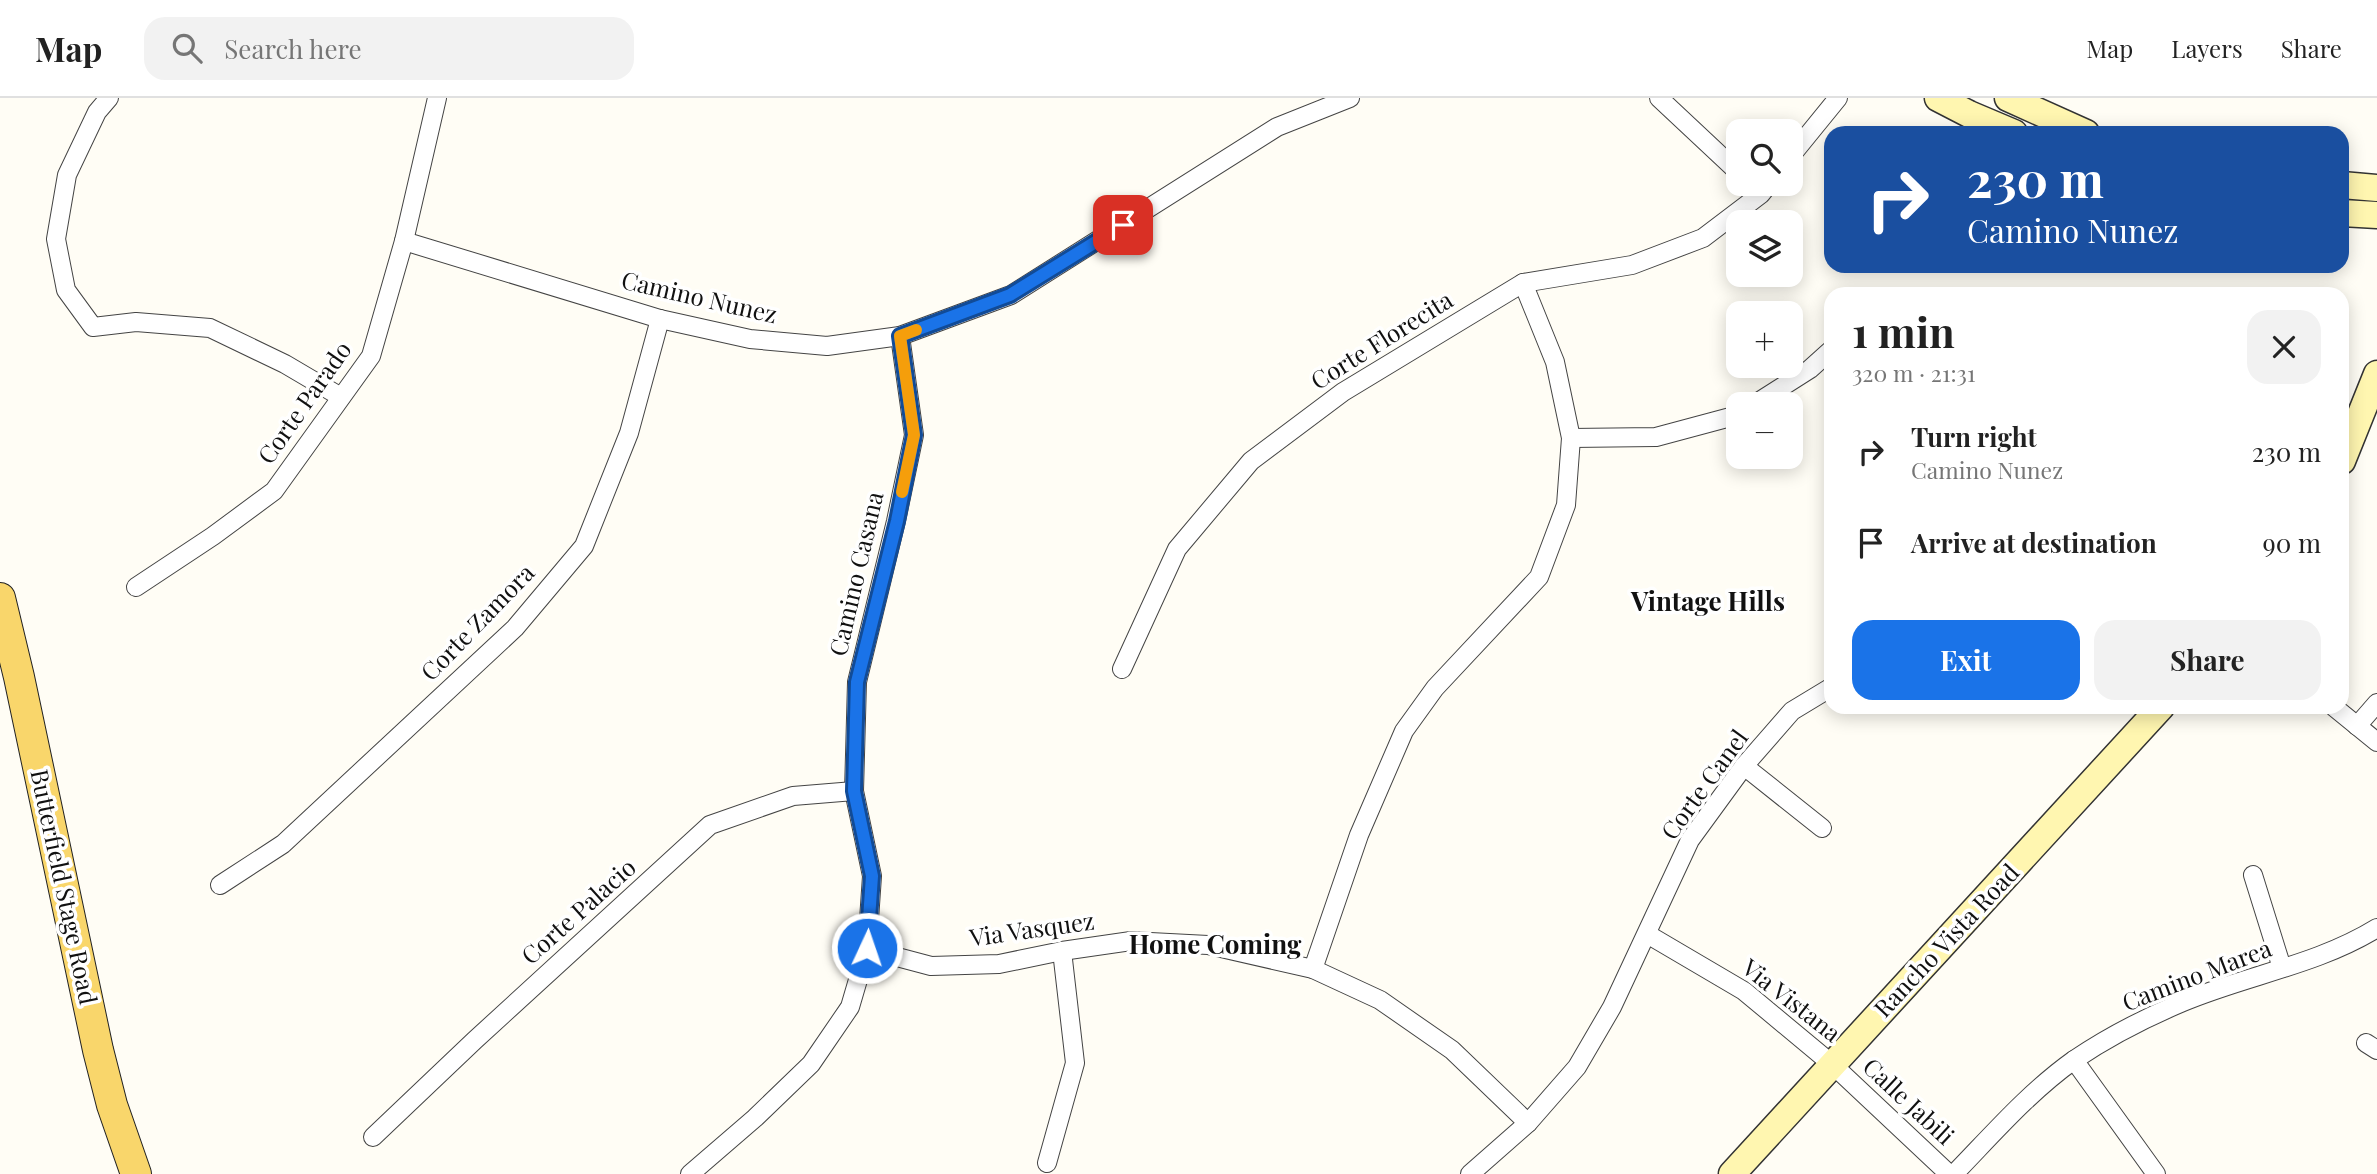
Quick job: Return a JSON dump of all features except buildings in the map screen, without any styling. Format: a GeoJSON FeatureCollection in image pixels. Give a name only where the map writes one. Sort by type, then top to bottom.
{"type":"FeatureCollection","features":[{"type":"Feature","properties":{"kind":"main road"},"geometry":{"type":"LineString","coordinates":[[1938,98],[1997,126]]}},
{"type":"Feature","properties":{"kind":"main road"},"geometry":{"type":"LineString","coordinates":[[2008,98],[2070,126]]}},
{"type":"Feature","properties":{"kind":"main road"},"geometry":{"type":"LineString","coordinates":[[2349,186],[2377,188]]}},
{"type":"Feature","properties":{"kind":"main road"},"geometry":{"type":"LineString","coordinates":[[2349,213],[2377,215]]}},
{"type":"Feature","properties":{"kind":"main road"},"geometry":{"type":"LineString","coordinates":[[2349,444],[2377,374]]}},
{"type":"Feature","properties":{"kind":"main road","name":"Butterfield Stage Road"},"geometry":{"type":"LineString","coordinates":[[0,598],[98,1050],[112,1105],[136,1174]]}},
{"type":"Feature","properties":{"kind":"main road","name":"Rancho Vista Road"},"geometry":{"type":"LineString","coordinates":[[1732,1174],[2155,714]]}},
{"type":"Feature","properties":{"kind":"street"},"geometry":{"type":"LineString","coordinates":[[109,98],[97,112],[67,175],[56,239],[66,290],[93,327],[136,322],[210,328],[285,364],[341,397]]}},
{"type":"Feature","properties":{"kind":"street","name":"Corte Parado"},"geometry":{"type":"LineString","coordinates":[[136,587],[213,536],[274,491],[371,356],[404,241],[437,98]]}},
{"type":"Feature","properties":{"kind":"street","name":"Camino Nunez"},"geometry":{"type":"LineString","coordinates":[[404,241],[660,319],[750,339],[827,346],[900,336],[1010,295],[1277,127],[1350,98]]}},
{"type":"Feature","properties":{"kind":"street"},"geometry":{"type":"LineString","coordinates":[[1660,98],[1726,161]]}},
{"type":"Feature","properties":{"kind":"street"},"geometry":{"type":"LineString","coordinates":[[1803,141],[1838,98]]}},
{"type":"Feature","properties":{"kind":"street","name":"Corte Florecita"},"geometry":{"type":"LineString","coordinates":[[1122,669],[1177,549],[1251,461],[1343,392],[1523,284],[1632,265],[1703,238],[1750,196]]}},
{"type":"Feature","properties":{"kind":"street"},"geometry":{"type":"LineString","coordinates":[[1313,969],[1360,835],[1405,731],[1435,688],[1539,577],[1566,505],[1571,438],[1555,362],[1523,284]]}},
{"type":"Feature","properties":{"kind":"street","name":"Corte Zamora"},"geometry":{"type":"LineString","coordinates":[[220,885],[283,844],[514,628],[584,546],[629,433],[660,319]]}},
{"type":"Feature","properties":{"kind":"street","name":"Camino Casana"},"geometry":{"type":"LineString","coordinates":[[691,1173],[755,1118],[811,1064],[850,1007],[867,948],[872,876],[854,791],[857,682],[897,521],[914,435],[900,336]]}},
{"type":"Feature","properties":{"kind":"street"},"geometry":{"type":"LineString","coordinates":[[1774,392],[1810,369],[1824,356]]}},
{"type":"Feature","properties":{"kind":"street"},"geometry":{"type":"LineString","coordinates":[[1571,438],[1656,438],[1726,418]]}},
{"type":"Feature","properties":{"kind":"street","name":"Corte Canel"},"geometry":{"type":"LineString","coordinates":[[1470,1174],[1528,1123],[1577,1067],[1612,1007],[1690,840],[1744,766],[1792,710],[1824,691]]}},
{"type":"Feature","properties":{"kind":"street"},"geometry":{"type":"LineString","coordinates":[[2357,726],[2377,703]]}},
{"type":"Feature","properties":{"kind":"street"},"geometry":{"type":"LineString","coordinates":[[2342,714],[2377,742]]}},
{"type":"Feature","properties":{"kind":"street"},"geometry":{"type":"LineString","coordinates":[[1744,766],[1822,828]]}},
{"type":"Feature","properties":{"kind":"street","name":"Corte Palacio"},"geometry":{"type":"LineString","coordinates":[[373,1137],[710,825],[793,796],[854,791]]}},
{"type":"Feature","properties":{"kind":"street"},"geometry":{"type":"LineString","coordinates":[[2253,875],[2282,968]]}},
{"type":"Feature","properties":{"kind":"street","name":"Camino Marea"},"geometry":{"type":"LineString","coordinates":[[1952,1174],[2026,1100],[2074,1060],[2126,1028],[2184,1001],[2326,955],[2377,928]]}},
{"type":"Feature","properties":{"kind":"street","name":"Via Vistana"},"geometry":{"type":"LineString","coordinates":[[1647,934],[1744,991],[1833,1065]]}},
{"type":"Feature","properties":{"kind":"street","name":"Via Vasquez"},"geometry":{"type":"LineString","coordinates":[[867,948],[932,966],[999,964],[1130,941],[1208,945],[1313,969],[1380,1000],[1452,1050],[1528,1123]]}},
{"type":"Feature","properties":{"kind":"street"},"geometry":{"type":"LineString","coordinates":[[1047,1163],[1075,1063],[1062,951]]}},
{"type":"Feature","properties":{"kind":"street"},"geometry":{"type":"LineString","coordinates":[[2074,1060],[2156,1174]]}},
{"type":"Feature","properties":{"kind":"street","name":"Calle Jabili"},"geometry":{"type":"LineString","coordinates":[[1833,1065],[1952,1174]]}},
{"type":"Feature","properties":{"kind":"slow traffic"},"geometry":{"type":"LineString","coordinates":[[902,492],[914,435],[900,336],[916,330]]}},
{"type":"Feature","properties":{"kind":"district","name":"Vintage Hills"},"geometry":{"type":"Point","coordinates":[1708,602]}},
{"type":"Feature","properties":{"kind":"district","name":"Home Coming"},"geometry":{"type":"Point","coordinates":[1215,945]}},
{"type":"Feature","properties":{"kind":"route"},"geometry":{"type":"LineString","coordinates":[[867,948],[872,876],[854,791],[857,682],[897,521],[914,435],[900,336],[1010,295],[1123,225]]}}]}
